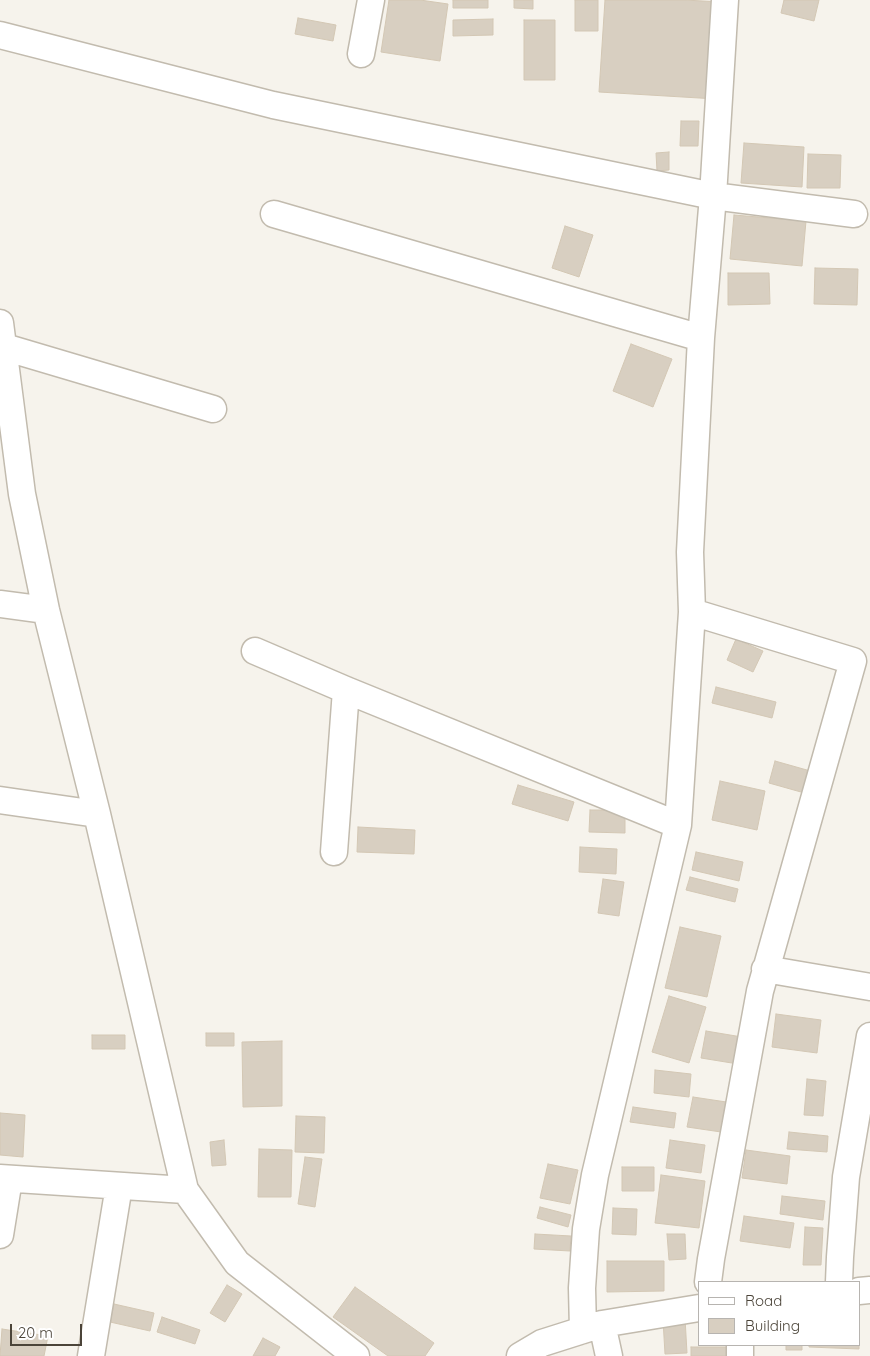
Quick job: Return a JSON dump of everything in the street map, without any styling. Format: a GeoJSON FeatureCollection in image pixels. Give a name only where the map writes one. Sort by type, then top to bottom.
{"type":"FeatureCollection","features":[{"type":"Feature","properties":{"kind":"street"},"geometry":{"type":"LineString","coordinates":[[361,54],[371,0]]}},
{"type":"Feature","properties":{"kind":"street"},"geometry":{"type":"LineString","coordinates":[[609,1356],[592,1327],[582,1278],[586,1229],[595,1175],[678,825],[692,612],[690,552],[701,338],[713,196],[725,0]]}},
{"type":"Feature","properties":{"kind":"street"},"geometry":{"type":"LineString","coordinates":[[0,35],[273,105],[713,196],[854,214]]}},
{"type":"Feature","properties":{"kind":"street"},"geometry":{"type":"LineString","coordinates":[[274,214],[701,338]]}},
{"type":"Feature","properties":{"kind":"street"},"geometry":{"type":"LineString","coordinates":[[213,409],[2,335],[11,493],[46,610],[97,814],[185,1190],[237,1264],[356,1356]]}},
{"type":"Feature","properties":{"kind":"street"},"geometry":{"type":"LineString","coordinates":[[0,604],[46,610]]}},
{"type":"Feature","properties":{"kind":"street"},"geometry":{"type":"LineString","coordinates":[[692,612],[854,661],[765,969],[708,1281]]}},
{"type":"Feature","properties":{"kind":"street"},"geometry":{"type":"LineString","coordinates":[[255,651],[678,825]]}},
{"type":"Feature","properties":{"kind":"street"},"geometry":{"type":"LineString","coordinates":[[334,852],[346,690]]}},
{"type":"Feature","properties":{"kind":"street"},"geometry":{"type":"LineString","coordinates":[[0,800],[97,814]]}},
{"type":"Feature","properties":{"kind":"street"},"geometry":{"type":"LineString","coordinates":[[765,969],[870,987]]}},
{"type":"Feature","properties":{"kind":"street"},"geometry":{"type":"LineString","coordinates":[[839,1281],[846,1177],[870,1036]]}},
{"type":"Feature","properties":{"kind":"street"},"geometry":{"type":"LineString","coordinates":[[0,1235],[4,1178],[185,1190]]}},
{"type":"Feature","properties":{"kind":"street"},"geometry":{"type":"LineString","coordinates":[[91,1356],[119,1186]]}},
{"type":"Feature","properties":{"kind":"street"},"geometry":{"type":"LineString","coordinates":[[520,1356],[542,1343],[592,1327],[698,1308]]}},
{"type":"Feature","properties":{"kind":"building"},"geometry":{"type":"Polygon","coordinates":[[[389,0],[420,0],[448,4],[440,61],[381,52],[389,0]]]}},
{"type":"Feature","properties":{"kind":"building"},"geometry":{"type":"Polygon","coordinates":[[[453,0],[488,0],[488,8],[453,8],[453,0]]]}},
{"type":"Feature","properties":{"kind":"building"},"geometry":{"type":"Polygon","coordinates":[[[514,0],[533,0],[533,9],[514,8],[514,0]]]}},
{"type":"Feature","properties":{"kind":"building"},"geometry":{"type":"Polygon","coordinates":[[[575,0],[598,0],[598,31],[575,31],[575,0]]]}},
{"type":"Feature","properties":{"kind":"building"},"geometry":{"type":"Polygon","coordinates":[[[605,0],[722,2],[716,99],[599,92],[605,0]]]}},
{"type":"Feature","properties":{"kind":"building"},"geometry":{"type":"Polygon","coordinates":[[[784,0],[819,0],[814,21],[781,13],[784,0]]]}},
{"type":"Feature","properties":{"kind":"building"},"geometry":{"type":"Polygon","coordinates":[[[298,18],[336,25],[333,41],[295,34],[298,18]]]}},
{"type":"Feature","properties":{"kind":"building"},"geometry":{"type":"Polygon","coordinates":[[[493,19],[493,35],[453,36],[453,20],[493,19]]]}},
{"type":"Feature","properties":{"kind":"building"},"geometry":{"type":"Polygon","coordinates":[[[524,20],[555,20],[555,80],[524,80],[524,20]]]}},
{"type":"Feature","properties":{"kind":"building"},"geometry":{"type":"Polygon","coordinates":[[[681,121],[699,121],[698,146],[680,146],[681,121]]]}},
{"type":"Feature","properties":{"kind":"building"},"geometry":{"type":"Polygon","coordinates":[[[744,143],[804,147],[802,187],[741,183],[744,143]]]}},
{"type":"Feature","properties":{"kind":"building"},"geometry":{"type":"Polygon","coordinates":[[[669,152],[669,170],[657,171],[656,153],[669,152]]]}},
{"type":"Feature","properties":{"kind":"building"},"geometry":{"type":"Polygon","coordinates":[[[808,154],[841,155],[840,188],[807,188],[808,154]]]}},
{"type":"Feature","properties":{"kind":"building"},"geometry":{"type":"Polygon","coordinates":[[[734,215],[806,221],[802,266],[730,259],[734,215]]]}},
{"type":"Feature","properties":{"kind":"building"},"geometry":{"type":"Polygon","coordinates":[[[565,226],[593,235],[579,277],[552,268],[565,226]]]}},
{"type":"Feature","properties":{"kind":"building"},"geometry":{"type":"Polygon","coordinates":[[[815,268],[858,269],[857,305],[814,304],[815,268]]]}},
{"type":"Feature","properties":{"kind":"building"},"geometry":{"type":"Polygon","coordinates":[[[728,273],[769,273],[770,304],[728,305],[728,273]]]}},
{"type":"Feature","properties":{"kind":"building"},"geometry":{"type":"Polygon","coordinates":[[[631,344],[672,359],[653,407],[613,391],[631,344]]]}},
{"type":"Feature","properties":{"kind":"building"},"geometry":{"type":"Polygon","coordinates":[[[736,639],[763,651],[753,672],[727,660],[736,639]]]}},
{"type":"Feature","properties":{"kind":"building"},"geometry":{"type":"Polygon","coordinates":[[[716,687],[776,702],[772,718],[712,703],[716,687]]]}},
{"type":"Feature","properties":{"kind":"building"},"geometry":{"type":"Polygon","coordinates":[[[775,761],[814,772],[808,794],[769,783],[775,761]]]}},
{"type":"Feature","properties":{"kind":"building"},"geometry":{"type":"Polygon","coordinates":[[[720,781],[765,791],[757,830],[712,820],[720,781]]]}},
{"type":"Feature","properties":{"kind":"building"},"geometry":{"type":"Polygon","coordinates":[[[518,785],[574,802],[568,821],[512,804],[518,785]]]}},
{"type":"Feature","properties":{"kind":"building"},"geometry":{"type":"Polygon","coordinates":[[[590,810],[625,810],[625,833],[589,832],[590,810]]]}},
{"type":"Feature","properties":{"kind":"building"},"geometry":{"type":"Polygon","coordinates":[[[358,827],[415,830],[414,854],[357,852],[358,827]]]}},
{"type":"Feature","properties":{"kind":"building"},"geometry":{"type":"Polygon","coordinates":[[[580,847],[617,849],[616,874],[579,872],[580,847]]]}},
{"type":"Feature","properties":{"kind":"building"},"geometry":{"type":"Polygon","coordinates":[[[696,852],[743,862],[739,881],[692,870],[696,852]]]}},
{"type":"Feature","properties":{"kind":"building"},"geometry":{"type":"Polygon","coordinates":[[[690,877],[738,889],[735,902],[686,890],[690,877]]]}},
{"type":"Feature","properties":{"kind":"building"},"geometry":{"type":"Polygon","coordinates":[[[603,879],[624,882],[619,916],[598,913],[603,879]]]}},
{"type":"Feature","properties":{"kind":"building"},"geometry":{"type":"Polygon","coordinates":[[[680,927],[721,936],[707,997],[665,988],[680,927]]]}},
{"type":"Feature","properties":{"kind":"building"},"geometry":{"type":"Polygon","coordinates":[[[669,996],[706,1007],[689,1063],[652,1052],[669,996]]]}},
{"type":"Feature","properties":{"kind":"building"},"geometry":{"type":"Polygon","coordinates":[[[776,1014],[821,1020],[817,1053],[772,1047],[776,1014]]]}},
{"type":"Feature","properties":{"kind":"building"},"geometry":{"type":"Polygon","coordinates":[[[706,1031],[742,1037],[738,1064],[701,1058],[706,1031]]]}},
{"type":"Feature","properties":{"kind":"building"},"geometry":{"type":"Polygon","coordinates":[[[206,1033],[234,1033],[234,1046],[206,1046],[206,1033]]]}},
{"type":"Feature","properties":{"kind":"building"},"geometry":{"type":"Polygon","coordinates":[[[92,1035],[125,1035],[125,1049],[92,1049],[92,1035]]]}},
{"type":"Feature","properties":{"kind":"building"},"geometry":{"type":"Polygon","coordinates":[[[282,1041],[282,1106],[243,1107],[242,1042],[282,1041]]]}},
{"type":"Feature","properties":{"kind":"building"},"geometry":{"type":"Polygon","coordinates":[[[655,1070],[691,1074],[689,1097],[654,1093],[655,1070]]]}},
{"type":"Feature","properties":{"kind":"building"},"geometry":{"type":"Polygon","coordinates":[[[807,1079],[826,1081],[823,1116],[804,1115],[807,1079]]]}},
{"type":"Feature","properties":{"kind":"building"},"geometry":{"type":"Polygon","coordinates":[[[693,1097],[733,1103],[728,1133],[687,1127],[693,1097]]]}},
{"type":"Feature","properties":{"kind":"building"},"geometry":{"type":"Polygon","coordinates":[[[633,1107],[676,1113],[674,1128],[630,1122],[633,1107]]]}},
{"type":"Feature","properties":{"kind":"building"},"geometry":{"type":"Polygon","coordinates":[[[0,1113],[25,1115],[23,1157],[0,1155],[0,1113]]]}},
{"type":"Feature","properties":{"kind":"building"},"geometry":{"type":"Polygon","coordinates":[[[296,1116],[325,1117],[324,1153],[295,1152],[296,1116]]]}},
{"type":"Feature","properties":{"kind":"building"},"geometry":{"type":"Polygon","coordinates":[[[789,1132],[828,1136],[827,1152],[787,1149],[789,1132]]]}},
{"type":"Feature","properties":{"kind":"building"},"geometry":{"type":"Polygon","coordinates":[[[224,1140],[226,1165],[212,1166],[210,1142],[224,1140]]]}},
{"type":"Feature","properties":{"kind":"building"},"geometry":{"type":"Polygon","coordinates":[[[670,1140],[705,1145],[701,1173],[666,1168],[670,1140]]]}},
{"type":"Feature","properties":{"kind":"building"},"geometry":{"type":"Polygon","coordinates":[[[259,1149],[292,1150],[291,1197],[258,1197],[259,1149]]]}},
{"type":"Feature","properties":{"kind":"building"},"geometry":{"type":"Polygon","coordinates":[[[746,1150],[790,1156],[787,1184],[742,1178],[746,1150]]]}},
{"type":"Feature","properties":{"kind":"building"},"geometry":{"type":"Polygon","coordinates":[[[305,1157],[322,1159],[315,1207],[298,1204],[305,1157]]]}},
{"type":"Feature","properties":{"kind":"building"},"geometry":{"type":"Polygon","coordinates":[[[548,1164],[578,1170],[570,1204],[540,1198],[548,1164]]]}},
{"type":"Feature","properties":{"kind":"building"},"geometry":{"type":"Polygon","coordinates":[[[622,1167],[654,1167],[654,1191],[622,1191],[622,1167]]]}},
{"type":"Feature","properties":{"kind":"building"},"geometry":{"type":"Polygon","coordinates":[[[661,1175],[705,1181],[699,1228],[655,1223],[661,1175]]]}},
{"type":"Feature","properties":{"kind":"building"},"geometry":{"type":"Polygon","coordinates":[[[782,1196],[825,1201],[823,1220],[780,1214],[782,1196]]]}},
{"type":"Feature","properties":{"kind":"building"},"geometry":{"type":"Polygon","coordinates":[[[540,1207],[571,1215],[568,1227],[537,1218],[540,1207]]]}},
{"type":"Feature","properties":{"kind":"building"},"geometry":{"type":"Polygon","coordinates":[[[613,1208],[637,1209],[636,1235],[612,1234],[613,1208]]]}},
{"type":"Feature","properties":{"kind":"building"},"geometry":{"type":"Polygon","coordinates":[[[744,1216],[794,1223],[790,1248],[740,1241],[744,1216]]]}},
{"type":"Feature","properties":{"kind":"building"},"geometry":{"type":"Polygon","coordinates":[[[805,1227],[823,1228],[821,1265],[803,1265],[805,1227]]]}},
{"type":"Feature","properties":{"kind":"building"},"geometry":{"type":"Polygon","coordinates":[[[535,1234],[571,1236],[570,1251],[534,1249],[535,1234]]]}},
{"type":"Feature","properties":{"kind":"building"},"geometry":{"type":"Polygon","coordinates":[[[667,1234],[685,1234],[686,1259],[669,1260],[667,1234]]]}},
{"type":"Feature","properties":{"kind":"building"},"geometry":{"type":"Polygon","coordinates":[[[607,1261],[664,1261],[664,1291],[607,1292],[607,1261]]]}},
{"type":"Feature","properties":{"kind":"building"},"geometry":{"type":"Polygon","coordinates":[[[227,1285],[242,1294],[225,1322],[210,1313],[227,1285]]]}},
{"type":"Feature","properties":{"kind":"building"},"geometry":{"type":"Polygon","coordinates":[[[355,1287],[434,1343],[425,1356],[388,1356],[333,1317],[355,1287]]]}},
{"type":"Feature","properties":{"kind":"building"},"geometry":{"type":"Polygon","coordinates":[[[114,1304],[154,1313],[150,1331],[110,1322],[114,1304]]]}},
{"type":"Feature","properties":{"kind":"building"},"geometry":{"type":"Polygon","coordinates":[[[162,1317],[200,1330],[195,1344],[157,1332],[162,1317]]]}},
{"type":"Feature","properties":{"kind":"building"},"geometry":{"type":"Polygon","coordinates":[[[685,1318],[687,1353],[665,1354],[663,1320],[685,1318]]]}},
{"type":"Feature","properties":{"kind":"building"},"geometry":{"type":"Polygon","coordinates":[[[2,1329],[48,1336],[44,1356],[0,1356],[2,1329]]]}},
{"type":"Feature","properties":{"kind":"building"},"geometry":{"type":"Polygon","coordinates":[[[263,1338],[280,1347],[275,1356],[253,1356],[263,1338]]]}},
{"type":"Feature","properties":{"kind":"building"},"geometry":{"type":"Polygon","coordinates":[[[786,1346],[802,1346],[802,1350],[786,1350],[786,1346]]]}},
{"type":"Feature","properties":{"kind":"building"},"geometry":{"type":"Polygon","coordinates":[[[859,1346],[859,1349],[809,1347],[859,1346]]]}},
{"type":"Feature","properties":{"kind":"building"},"geometry":{"type":"Polygon","coordinates":[[[691,1347],[730,1347],[730,1356],[691,1356],[691,1347]]]}}]}
